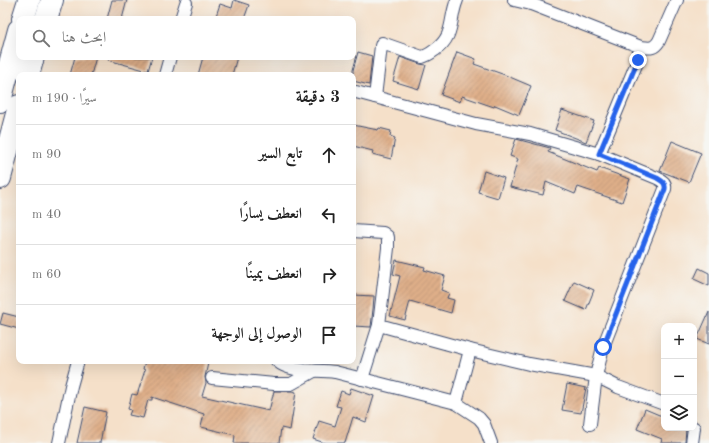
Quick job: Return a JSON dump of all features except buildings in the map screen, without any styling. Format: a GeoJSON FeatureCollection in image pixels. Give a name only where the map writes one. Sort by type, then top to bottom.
{"type":"FeatureCollection","features":[{"type":"Feature","properties":{"kind":"highway"},"geometry":{"type":"LineString","coordinates":[[24,16],[29,0]]}},
{"type":"Feature","properties":{"kind":"highway"},"geometry":{"type":"LineString","coordinates":[[47,16],[52,0]]}},
{"type":"Feature","properties":{"kind":"highway"},"geometry":{"type":"LineString","coordinates":[[0,101],[16,41]]}},
{"type":"Feature","properties":{"kind":"highway"},"geometry":{"type":"LineString","coordinates":[[29,72],[33,60]]}},
{"type":"Feature","properties":{"kind":"highway"},"geometry":{"type":"LineString","coordinates":[[0,178],[16,117]]}},
{"type":"Feature","properties":{"kind":"street"},"geometry":{"type":"LineString","coordinates":[[374,97],[382,43],[422,57],[425,56],[442,45],[449,35],[457,0]]}},
{"type":"Feature","properties":{"kind":"street"},"geometry":{"type":"LineString","coordinates":[[514,0],[531,2],[642,47],[651,48],[656,46],[677,0]]}},
{"type":"Feature","properties":{"kind":"street"},"geometry":{"type":"LineString","coordinates":[[182,16],[186,3]]}},
{"type":"Feature","properties":{"kind":"street"},"geometry":{"type":"LineString","coordinates":[[599,154],[642,47]]}},
{"type":"Feature","properties":{"kind":"street"},"geometry":{"type":"LineString","coordinates":[[166,72],[169,60]]}},
{"type":"Feature","properties":{"kind":"street"},"geometry":{"type":"LineString","coordinates":[[356,92],[476,124],[530,134],[599,154],[657,178],[666,186],[603,347],[596,376],[590,424]]}},
{"type":"Feature","properties":{"kind":"street"},"geometry":{"type":"LineString","coordinates":[[356,231],[383,233],[388,237],[379,325],[362,379]]}},
{"type":"Feature","properties":{"kind":"street"},"geometry":{"type":"LineString","coordinates":[[379,325],[470,350],[529,364],[596,376],[618,387],[661,403]]}},
{"type":"Feature","properties":{"kind":"street"},"geometry":{"type":"LineString","coordinates":[[456,403],[470,350]]}},
{"type":"Feature","properties":{"kind":"street"},"geometry":{"type":"LineString","coordinates":[[59,443],[70,386],[77,364]]}},
{"type":"Feature","properties":{"kind":"street"},"geometry":{"type":"LineString","coordinates":[[283,364],[289,367],[314,371],[323,370],[335,372],[456,403],[479,418],[484,424],[491,443]]}},
{"type":"Feature","properties":{"kind":"street"},"geometry":{"type":"LineString","coordinates":[[212,378],[274,384],[290,384],[314,371]]}},
{"type":"Feature","properties":{"kind":"street"},"geometry":{"type":"LineString","coordinates":[[692,443],[694,431]]}},
{"type":"Feature","properties":{"kind":"route"},"geometry":{"type":"LineString","coordinates":[[603,347],[666,186],[657,178],[599,154],[638,60]]}}]}
